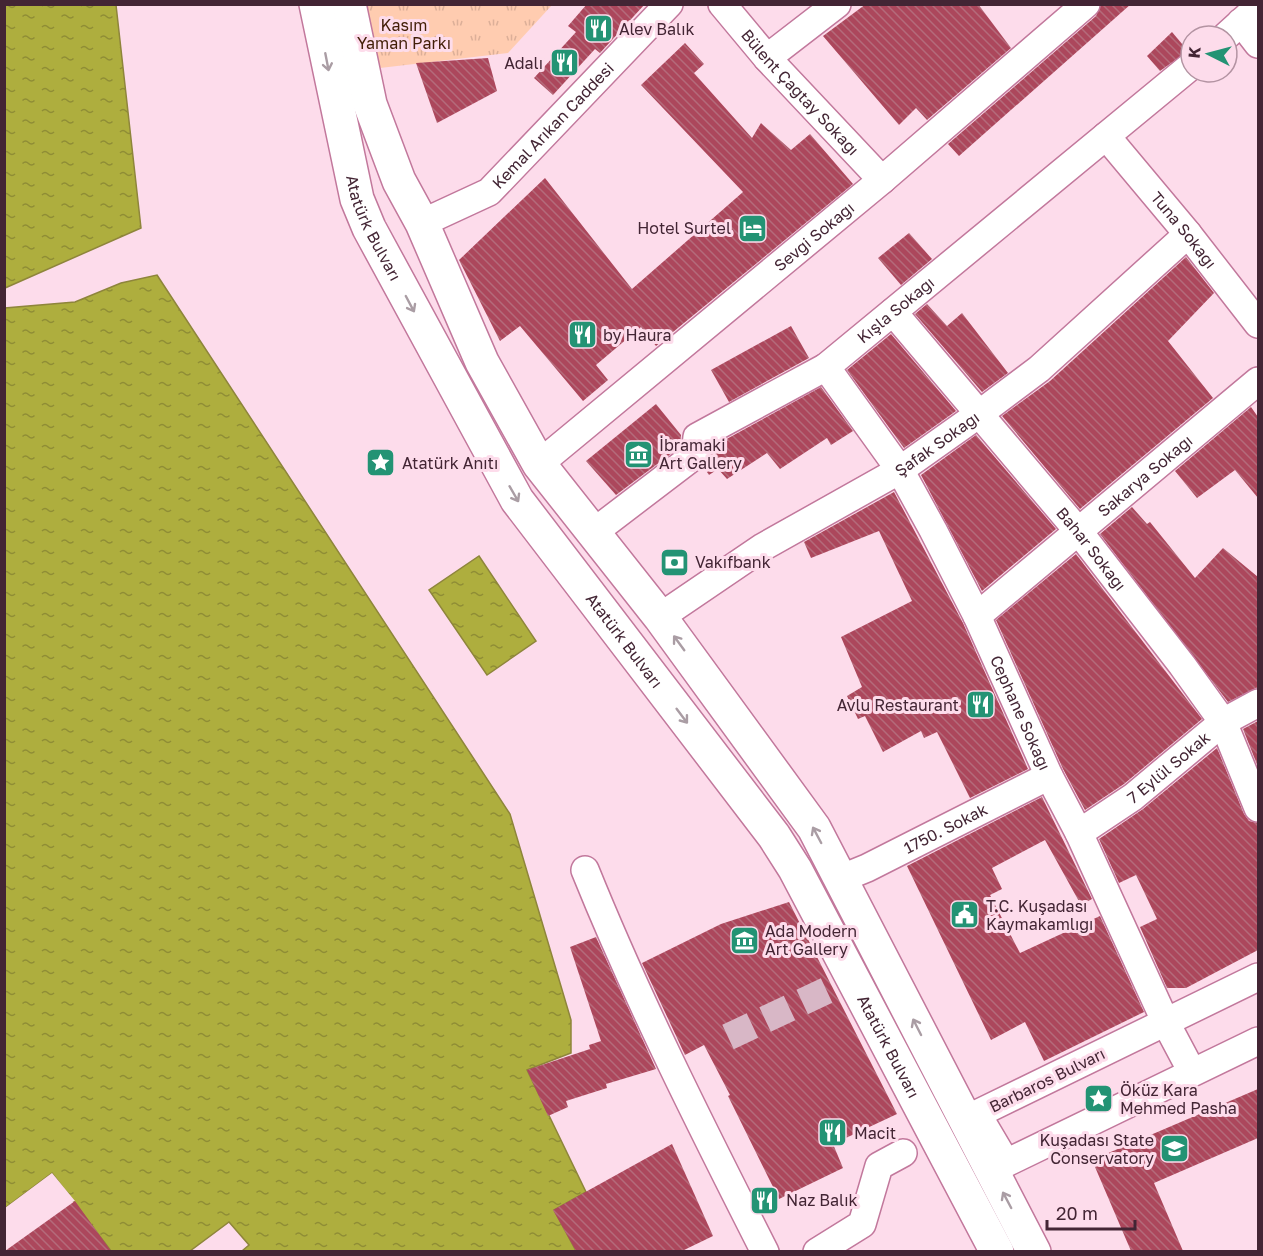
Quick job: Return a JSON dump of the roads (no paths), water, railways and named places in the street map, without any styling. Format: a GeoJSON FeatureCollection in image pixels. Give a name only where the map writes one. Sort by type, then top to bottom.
{"type":"FeatureCollection","features":[{"type":"Feature","properties":{"kind":"main road","name":"Atatürk Bulvarı"},"geometry":{"type":"LineString","coordinates":[[316,4],[363,214],[517,500],[774,836],[795,869],[997,1251]]}},
{"type":"Feature","properties":{"kind":"main road","name":"Atatürk Bulvarı"},"geometry":{"type":"LineString","coordinates":[[349,4],[370,104],[399,181],[422,223],[482,362],[539,464],[660,617],[814,828],[1034,1251]]}},
{"type":"Feature","properties":{"kind":"main road"},"geometry":{"type":"LineString","coordinates":[[399,181],[384,178],[370,182],[363,214],[392,235],[408,235],[422,223]]}},
{"type":"Feature","properties":{"kind":"street","name":"Kemal Arıkan Caddesi"},"geometry":{"type":"LineString","coordinates":[[422,223],[489,192],[669,4]]}},
{"type":"Feature","properties":{"kind":"street","name":"Bülent Çağtay Sokağı"},"geometry":{"type":"LineString","coordinates":[[722,4],[767,58],[882,180]]}},
{"type":"Feature","properties":{"kind":"street"},"geometry":{"type":"LineString","coordinates":[[767,58],[837,4]]}},
{"type":"Feature","properties":{"kind":"street","name":"Sevgi Sokağı"},"geometry":{"type":"LineString","coordinates":[[539,464],[882,180],[1086,4]]}},
{"type":"Feature","properties":{"kind":"street"},"geometry":{"type":"LineString","coordinates":[[1242,22],[1258,44]]}},
{"type":"Feature","properties":{"kind":"street","name":"Kışla Sokağı"},"geometry":{"type":"LineString","coordinates":[[594,532],[695,455],[697,437],[826,367],[1179,76]]}},
{"type":"Feature","properties":{"kind":"street","name":"Tuna Sokağı"},"geometry":{"type":"LineString","coordinates":[[1106,136],[1188,234],[1258,324]]}},
{"type":"Feature","properties":{"kind":"street","name":"Şafak Sokağı"},"geometry":{"type":"LineString","coordinates":[[660,617],[763,547],[900,470],[979,414],[1039,369],[1188,234]]}},
{"type":"Feature","properties":{"kind":"street","name":"Bahar Sokağı"},"geometry":{"type":"LineString","coordinates":[[893,312],[1079,532],[1223,722],[1258,808]]}},
{"type":"Feature","properties":{"kind":"street","name":"Cephane Sokağı"},"geometry":{"type":"LineString","coordinates":[[826,367],[900,470],[977,616],[1049,776],[1079,833],[1166,1023],[1192,1072]]}},
{"type":"Feature","properties":{"kind":"street","name":"Sakarya Sokağı"},"geometry":{"type":"LineString","coordinates":[[977,616],[1258,381]]}},
{"type":"Feature","properties":{"kind":"street","name":"7 Eylül Sokak"},"geometry":{"type":"LineString","coordinates":[[1079,833],[1133,797],[1223,722],[1258,703]]}},
{"type":"Feature","properties":{"kind":"street","name":"1750. Sokak"},"geometry":{"type":"LineString","coordinates":[[840,879],[867,868],[1049,776]]}},
{"type":"Feature","properties":{"kind":"street"},"geometry":{"type":"LineString","coordinates":[[585,870],[625,968],[667,1058],[765,1251]]}},
{"type":"Feature","properties":{"kind":"street","name":"Barbaros Bulvarı"},"geometry":{"type":"LineString","coordinates":[[1258,977],[977,1114],[1006,1163],[1258,1041]]}},
{"type":"Feature","properties":{"kind":"street"},"geometry":{"type":"LineString","coordinates":[[817,1251],[862,1224],[879,1166],[903,1153]]}},
{"type":"Feature","properties":{"kind":"water"},"geometry":{"type":"Polygon","coordinates":[[[5,4],[116,5],[141,228],[5,288],[5,4]]]}},
{"type":"Feature","properties":{"kind":"water"},"geometry":{"type":"Polygon","coordinates":[[[157,275],[510,814],[571,1020],[571,1053],[527,1070],[586,1192],[554,1210],[576,1251],[242,1251],[249,1245],[229,1222],[190,1251],[111,1251],[52,1173],[5,1208],[5,308],[75,302],[121,283],[157,275]]]}},
{"type":"Feature","properties":{"kind":"water"},"geometry":{"type":"Polygon","coordinates":[[[479,556],[536,641],[487,675],[429,590],[479,556]]]}},
{"type":"Feature","properties":{"kind":"tunnel"},"geometry":{"type":"LineString","coordinates":[[728,1037],[832,988]]}},
{"type":"Feature","properties":{"kind":"place","name":"Alev Balık"},"geometry":{"type":"Point","coordinates":[598,29]}},
{"type":"Feature","properties":{"kind":"place","name":"Adalı"},"geometry":{"type":"Point","coordinates":[564,63]}},
{"type":"Feature","properties":{"kind":"place","name":"Hotel Surtel"},"geometry":{"type":"Point","coordinates":[752,228]}},
{"type":"Feature","properties":{"kind":"place","name":"by Haura"},"geometry":{"type":"Point","coordinates":[582,335]}},
{"type":"Feature","properties":{"kind":"place","name":"İbramaki Art Gallery"},"geometry":{"type":"Point","coordinates":[638,454]}},
{"type":"Feature","properties":{"kind":"place","name":"Atatürk Anıtı"},"geometry":{"type":"Point","coordinates":[381,463]}},
{"type":"Feature","properties":{"kind":"place","name":"Vakıfbank"},"geometry":{"type":"Point","coordinates":[674,562]}},
{"type":"Feature","properties":{"kind":"place","name":"Avlu Restaurant"},"geometry":{"type":"Point","coordinates":[980,705]}},
{"type":"Feature","properties":{"kind":"place","name":"T.C. Kuşadası Kaymakamlığı"},"geometry":{"type":"Point","coordinates":[965,915]}},
{"type":"Feature","properties":{"kind":"place","name":"Ada Modern Art Gallery"},"geometry":{"type":"Point","coordinates":[744,940]}},
{"type":"Feature","properties":{"kind":"place","name":"Öküz Kara Mehmed Pasha"},"geometry":{"type":"Point","coordinates":[1099,1099]}},
{"type":"Feature","properties":{"kind":"place","name":"Macit"},"geometry":{"type":"Point","coordinates":[833,1133]}},
{"type":"Feature","properties":{"kind":"place","name":"Kuşadası State Conservatory"},"geometry":{"type":"Point","coordinates":[1175,1149]}},
{"type":"Feature","properties":{"kind":"place","name":"Naz Balık"},"geometry":{"type":"Point","coordinates":[765,1200]}},
{"type":"Feature","properties":{"kind":"park label","name":"Kasım Yaman Parkı"},"geometry":{"type":"Point","coordinates":[404,34]}}]}
